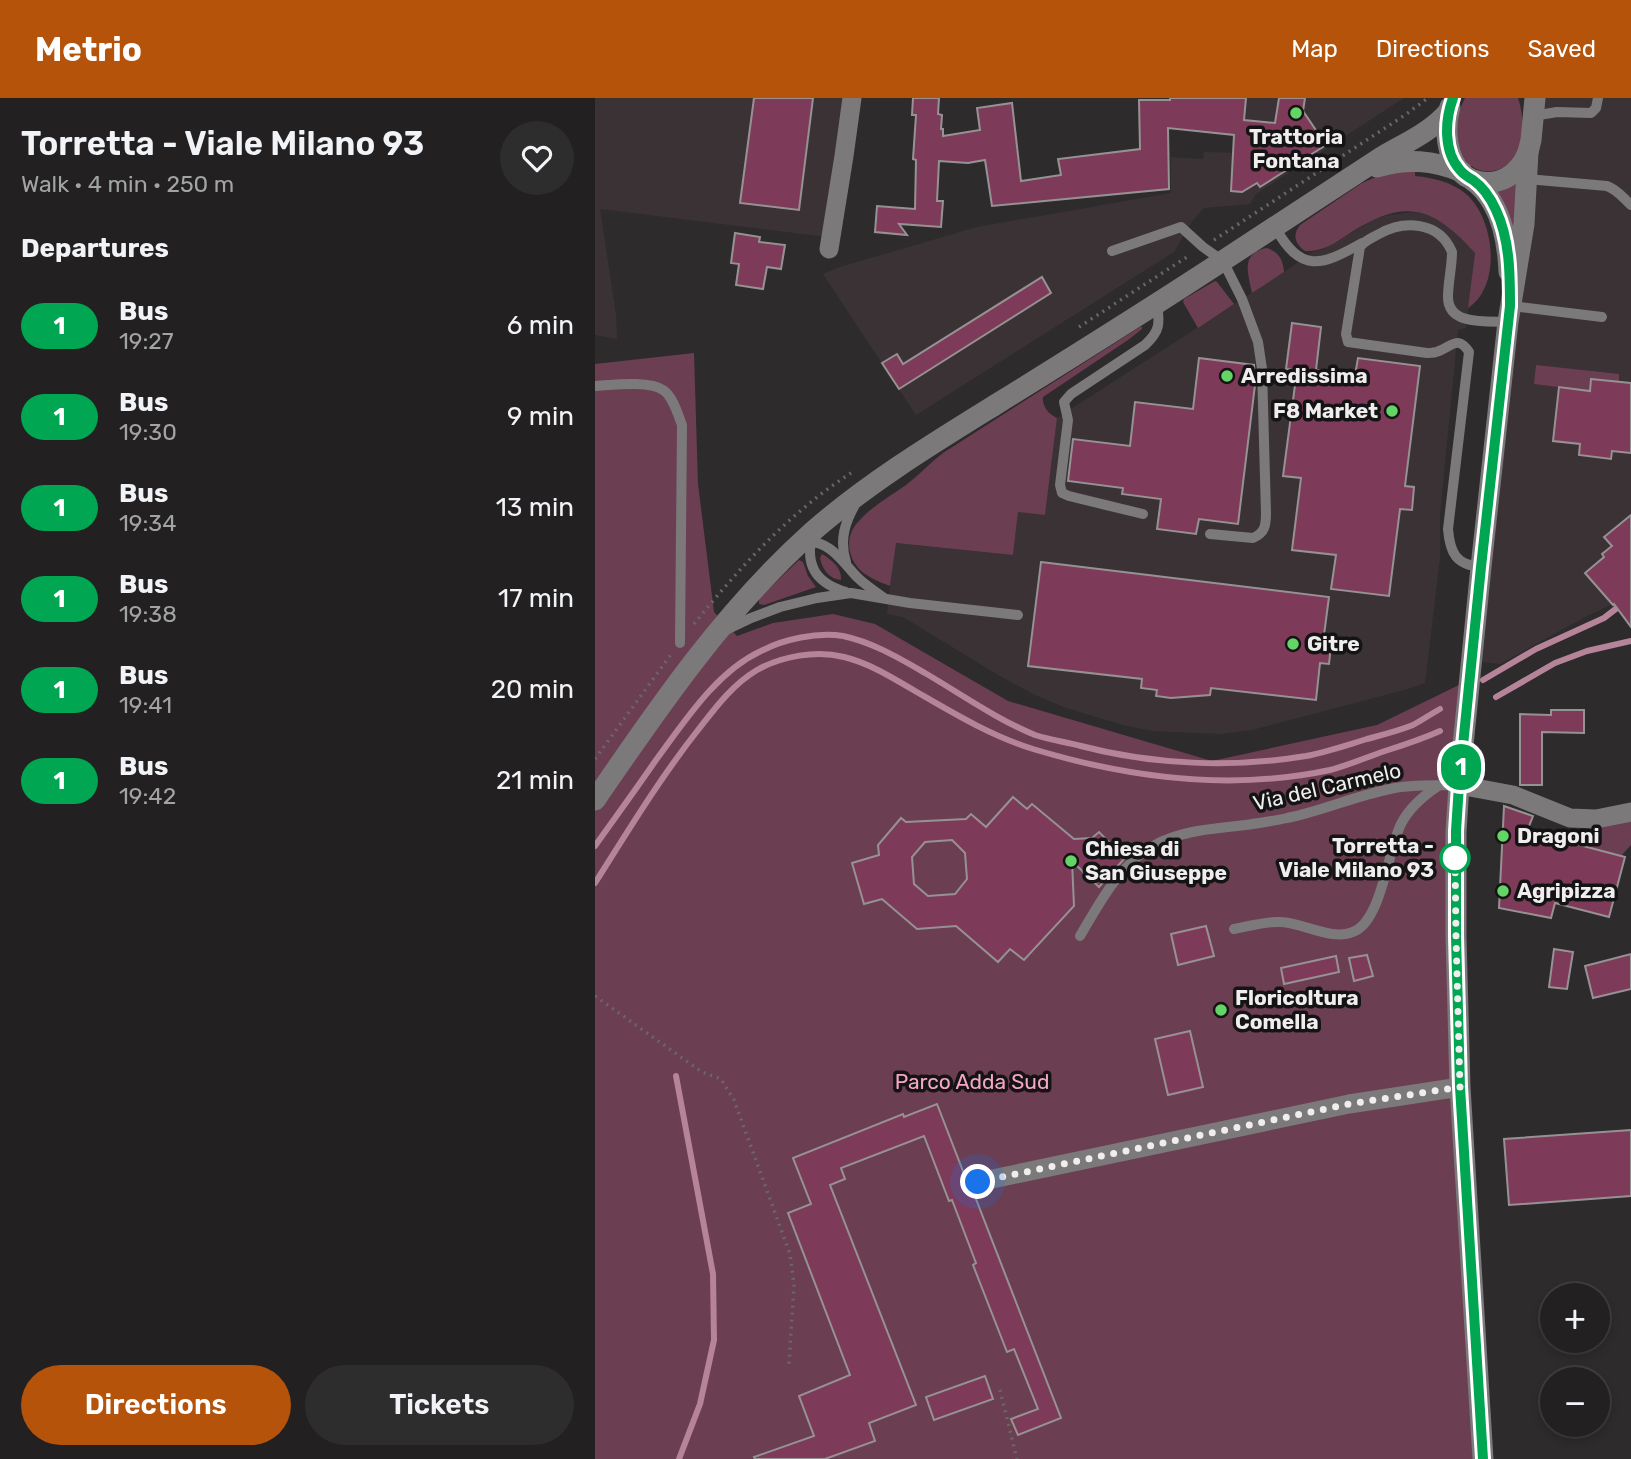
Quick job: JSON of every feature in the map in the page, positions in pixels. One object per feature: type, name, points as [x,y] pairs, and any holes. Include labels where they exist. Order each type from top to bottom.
[{"type":"street","points":[[829,249],[852,98]]},
{"type":"street","points":[[1355,174],[1388,163],[1411,160],[1433,162],[1485,183],[1503,180],[1517,170],[1528,152],[1532,104]]},
{"type":"street","points":[[595,800],[681,676],[755,589],[808,538],[865,491],[923,450],[1436,125],[1451,105]]},
{"type":"street","points":[[1451,105],[1447,132],[1455,165],[1492,202],[1502,225],[1509,256],[1509,314]]},
{"type":"street","points":[[1483,1459],[1460,1087],[1456,831],[1448,785],[1481,567],[1509,314],[1522,244],[1528,152]]},
{"type":"street","points":[[1448,785],[1513,795],[1570,818],[1595,819],[1631,812]]},
{"type":"street","points":[[978,1182],[1349,1104],[1460,1087]]},
{"type":"lane","points":[[1532,104],[1557,111],[1591,113],[1596,108],[1598,98]]},
{"type":"lane","points":[[1527,179],[1607,186],[1621,194],[1631,205]]},
{"type":"lane","points":[[1275,227],[1297,257],[1305,260],[1325,260],[1384,231],[1420,225],[1430,228],[1444,239],[1452,251],[1448,298],[1449,306],[1458,317],[1467,319],[1509,314],[1602,317]]},
{"type":"lane","points":[[1112,251],[1181,227],[1223,261],[1242,299],[1261,356],[1266,513],[1264,530],[1253,538],[1210,534]]},
{"type":"lane","points":[[1363,243],[1359,251],[1347,324],[1348,342],[1427,353],[1437,352],[1457,343],[1463,344],[1469,352],[1448,529],[1451,547],[1458,559],[1469,566],[1481,567]]},
{"type":"lane","points":[[1143,514],[1062,493],[1060,485],[1068,420],[1064,402],[1071,394],[1153,338],[1160,320],[1157,304]]},
{"type":"lane","points":[[595,386],[642,384],[664,390],[675,406],[682,425],[680,643]]},
{"type":"lane","points":[[846,562],[843,532],[865,491]]},
{"type":"lane","points":[[808,538],[827,547],[884,598]]},
{"type":"lane","points":[[808,538],[810,562],[817,575],[829,585],[851,593],[910,603],[1018,615]]},
{"type":"lane","points":[[713,638],[766,612],[817,598],[851,593]]},
{"type":"lane","name":"Via del Carmelo","points":[[1080,936],[1107,892],[1140,855],[1153,845],[1170,838],[1203,830],[1291,817],[1392,789],[1418,785],[1448,785]]},
{"type":"lane","points":[[1234,929],[1278,921],[1345,934],[1363,926],[1378,896],[1401,824],[1418,800],[1448,785]]},
{"type":"path","points":[[595,759],[680,643]]},
{"type":"path","points":[[595,996],[702,1072],[721,1079],[734,1100],[790,1254],[793,1285],[789,1364]]},
{"type":"path","points":[[1000,1390],[1017,1459]]},
{"type":"shaded area","points":[[595,98],[850,98],[828,237],[600,209],[616,315],[617,339],[595,335]]},
{"type":"shaded area","points":[[1246,98],[1404,98],[1256,194],[1250,204],[1204,208],[1193,220],[1174,252],[916,415],[823,274],[977,227],[1171,193],[1171,157],[1203,159],[1204,152],[1239,153]]},
{"type":"shaded area","points":[[1539,98],[1631,98],[1631,626],[1613,604],[1500,664],[1473,661]]},
{"type":"shaded area","points":[[1413,212],[1425,214],[1446,224],[1475,253],[1466,328],[1458,330],[1440,515],[1440,558],[1425,683],[1252,730],[1219,734],[1153,731],[1063,707],[1033,694],[903,617],[887,614],[895,543],[1013,555],[1018,512],[1045,515],[1057,418],[1313,252],[1384,216]]},
{"type":"green space","points":[[1465,98],[1518,98],[1523,123],[1519,148],[1510,162],[1500,169],[1482,171],[1464,159],[1457,130]]},
{"type":"green space","points":[[1415,169],[1415,176],[1442,181],[1461,190],[1476,205],[1483,219],[1491,252],[1490,269],[1479,298],[1468,308],[1475,253],[1460,237],[1431,217],[1417,212],[1387,215],[1318,250],[1305,251],[1297,242],[1295,236],[1300,225],[1362,183],[1376,177]]},
{"type":"green space","points":[[1517,181],[1514,228],[1494,190]]},
{"type":"green space","points":[[1267,248],[1280,257],[1284,272],[1252,293],[1249,259],[1253,254]]},
{"type":"green space","points":[[1215,281],[1234,304],[1198,328],[1183,302],[1184,299]]},
{"type":"green space","points":[[1140,327],[1142,329],[1128,340],[1043,397],[1047,410],[1057,418],[1045,515],[1018,512],[1013,555],[896,543],[890,586],[871,578],[859,569],[849,550],[850,535],[869,511],[906,485],[943,453]]},
{"type":"green space","name":"Parco Adda Sud","points":[[694,353],[698,484],[714,612],[737,636],[773,623],[833,614],[875,624],[1008,701],[1212,761],[1377,725],[1461,684],[1473,1459],[595,1459],[595,364]]},
{"type":"green space","points":[[1536,365],[1619,374],[1619,382],[1592,379],[1590,391],[1534,384]]},
{"type":"green space","points":[[822,554],[838,568],[841,580],[833,578],[824,570],[820,558]]},
{"type":"green space","points":[[799,560],[803,562],[816,587],[764,605],[759,604],[759,598]]},
{"type":"green space","points":[[1631,820],[1631,845],[1621,856],[1569,843],[1575,833],[1581,830]]},
{"type":"building","points":[[754,98],[813,98],[799,210],[740,203]]},
{"type":"building","points":[[913,98],[939,98],[938,114],[942,115],[943,136],[980,130],[977,108],[1012,103],[1021,181],[1061,175],[1058,159],[1140,149],[1139,100],[1246,98],[1244,120],[1275,123],[1279,98],[1305,98],[1303,111],[1326,145],[1260,187],[1257,183],[1242,192],[1231,191],[1234,135],[1168,128],[1169,189],[992,206],[985,160],[968,163],[939,161],[937,201],[943,201],[941,227],[899,224],[907,235],[875,232],[877,206],[915,209],[916,160],[913,159],[916,115],[912,115]]},
{"type":"building","points":[[735,233],[760,237],[759,242],[785,245],[781,269],[767,267],[763,289],[736,285],[739,264],[731,263]]},
{"type":"building","points":[[1042,277],[1051,293],[899,389],[882,363],[897,354],[903,364]]},
{"type":"building","points":[[1292,323],[1321,327],[1316,370],[1355,375],[1358,358],[1420,366],[1405,486],[1414,487],[1412,510],[1400,509],[1389,596],[1331,589],[1336,555],[1292,550],[1301,478],[1283,476],[1297,370],[1286,369]]},
{"type":"building","points":[[1199,358],[1254,365],[1255,385],[1238,524],[1199,519],[1196,534],[1157,529],[1161,499],[1122,494],[1123,488],[1068,481],[1073,439],[1130,446],[1135,402],[1193,409]]},
{"type":"building","points":[[1591,379],[1631,383],[1631,453],[1612,451],[1611,459],[1579,455],[1580,444],[1553,441],[1559,387],[1590,391]]},
{"type":"building","points":[[1631,515],[1631,627],[1585,573],[1604,557],[1602,554],[1612,546],[1604,537]]},
{"type":"building","points":[[1041,562],[1329,597],[1324,635],[1332,636],[1329,664],[1320,663],[1316,700],[1211,688],[1210,695],[1171,698],[1156,696],[1157,690],[1141,688],[1142,679],[1028,666]]},
{"type":"building","points":[[1551,710],[1584,710],[1584,733],[1542,732],[1542,785],[1520,785],[1520,714],[1551,715]]},
{"type":"building","points":[[1013,797],[1027,809],[1032,804],[1074,839],[1092,838],[1099,832],[1125,858],[1099,887],[1072,861],[1074,906],[1024,960],[1010,949],[998,962],[956,926],[917,929],[882,899],[864,904],[852,863],[879,855],[878,845],[901,818],[906,822],[966,819],[971,814],[986,827]],"holes":[[[952,840],[965,853],[967,879],[955,894],[928,896],[914,884],[912,857],[925,842]]]},
{"type":"building","points":[[1504,806],[1533,816],[1524,839],[1568,842],[1625,857],[1609,917],[1555,903],[1551,918],[1499,908]]},
{"type":"building","points":[[1206,926],[1214,956],[1178,965],[1171,934]]},
{"type":"building","points":[[1554,949],[1573,952],[1567,989],[1549,987]]},
{"type":"building","points":[[1631,954],[1631,989],[1593,998],[1585,966]]},
{"type":"building","points":[[1367,955],[1373,976],[1354,981],[1349,958]]},
{"type":"building","points":[[1336,956],[1339,972],[1284,984],[1281,968]]},
{"type":"building","points":[[1190,1031],[1203,1087],[1168,1095],[1155,1039]]},
{"type":"building","points":[[937,1104],[966,1185],[974,1194],[1061,1418],[1018,1435],[1011,1419],[1038,1409],[1014,1349],[1007,1352],[973,1265],[976,1263],[952,1200],[949,1201],[924,1136],[841,1168],[845,1179],[830,1185],[916,1405],[869,1423],[875,1441],[825,1459],[755,1459],[754,1457],[814,1436],[799,1396],[850,1375],[788,1213],[811,1204],[793,1158],[903,1114],[904,1117]]},
{"type":"building","points":[[1631,1130],[1631,1196],[1509,1205],[1504,1139]]},
{"type":"building","points":[[985,1376],[993,1399],[934,1420],[926,1397]]},
{"type":"waterway","points":[[1483,680],[1536,649],[1604,618],[1617,608]]},
{"type":"waterway","points":[[595,846],[678,729],[716,684],[730,671],[761,651],[801,638],[843,636],[875,646],[1035,735],[1108,752],[1165,761],[1222,763],[1306,756],[1413,725],[1440,709]]},
{"type":"waterway","points":[[1496,697],[1555,663],[1587,651],[1631,641]]},
{"type":"waterway","points":[[595,883],[671,767],[725,697],[757,670],[777,661],[799,656],[833,655],[863,663],[1017,744],[1069,759],[1143,774],[1218,780],[1293,776],[1337,768],[1440,731]]},
{"type":"waterway","points":[[676,1076],[713,1274],[714,1340],[700,1404],[679,1459]]},
{"type":"bus line","name":"1","points":[[1453,98],[1447,122],[1451,156],[1455,165],[1473,180],[1492,202],[1506,240],[1510,282],[1510,306],[1481,567],[1456,831],[1460,1087],[1483,1459]]},
{"type":"place","name":"Trattoria Fontana","points":[[1296,113]]},
{"type":"place","name":"Arredissima","points":[[1227,376]]},
{"type":"place","name":"F8 Market","points":[[1392,411]]},
{"type":"place","name":"Gitre","points":[[1293,644]]},
{"type":"place","name":"Dragoni","points":[[1503,836]]},
{"type":"place","name":"Torretta - Viale Milano 93","points":[[1455,858]]},
{"type":"place","name":"Chiesa di San Giuseppe","points":[[1071,861]]},
{"type":"place","name":"Agripizza","points":[[1503,891]]},
{"type":"place","name":"Floricoltura Comella","points":[[1221,1010]]},
{"type":"route","points":[[978,1182],[1349,1104],[1460,1087],[1455,855],[1455,858]]}]
